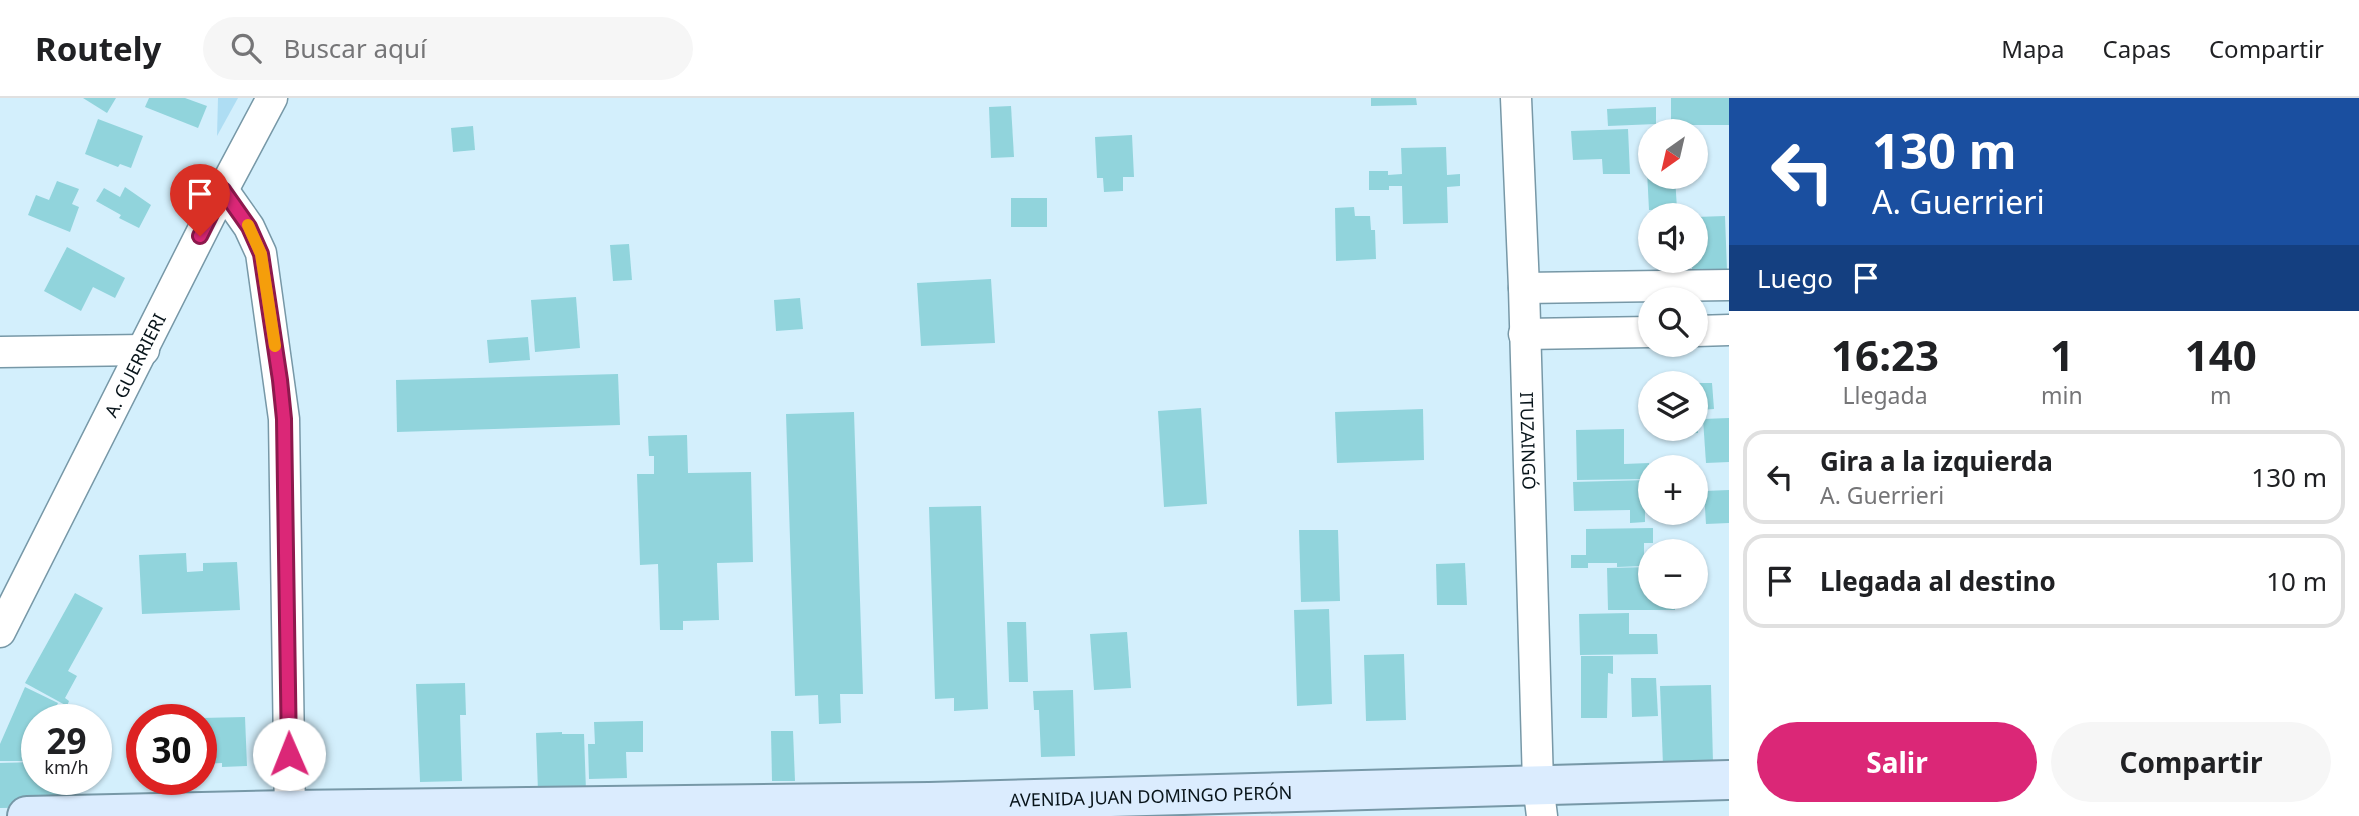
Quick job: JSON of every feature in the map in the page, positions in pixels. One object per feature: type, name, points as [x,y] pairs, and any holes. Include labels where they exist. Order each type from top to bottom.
[{"type":"main road","name":"AVENIDA JUAN DOMINGO PERÓN","points":[[27,816],[930,809],[1540,800],[1729,780]]},
{"type":"street","name":"A. GUERRIERI","points":[[0,632],[272,98]]},
{"type":"street","name":"ITUZAINGÓ","points":[[1517,98],[1540,800]]},
{"type":"street","points":[[223,190],[249,227],[261,254],[283,407],[290,813]]},
{"type":"street","points":[[1524,288],[1729,285]]},
{"type":"street","points":[[1708,331],[1729,330]]},
{"type":"street","points":[[1524,334],[1638,332]]},
{"type":"street","points":[[0,352],[144,350]]},
{"type":"shaded area","points":[[218,98],[238,98],[217,136]]},
{"type":"building","points":[[83,98],[116,98],[107,113]]},
{"type":"building","points":[[149,98],[185,98],[207,106],[198,128],[145,107]]},
{"type":"building","points":[[1371,98],[1416,98],[1417,105],[1371,106]]},
{"type":"building","points":[[1671,98],[1729,98],[1729,125],[1708,125],[1708,119],[1671,119]]},
{"type":"building","points":[[1011,106],[1014,157],[991,158],[989,107]]},
{"type":"building","points":[[1656,107],[1656,119],[1638,119],[1638,125],[1608,126],[1607,109]]},
{"type":"building","points":[[98,119],[143,136],[131,168],[120,164],[118,167],[85,154]]},
{"type":"building","points":[[473,126],[475,150],[453,152],[451,128]]},
{"type":"building","points":[[1628,129],[1630,174],[1603,174],[1602,159],[1573,160],[1571,131]]},
{"type":"building","points":[[1132,135],[1134,177],[1123,177],[1123,191],[1104,192],[1103,178],[1097,178],[1095,137]]},
{"type":"building","points":[[1446,147],[1447,175],[1460,174],[1460,186],[1447,187],[1448,223],[1403,224],[1402,186],[1389,186],[1389,190],[1369,190],[1369,171],[1388,171],[1388,175],[1402,174],[1401,148]]},
{"type":"building","points":[[57,181],[79,189],[72,204],[79,207],[70,232],[28,215],[36,195],[49,200]]},
{"type":"building","points":[[125,187],[151,205],[139,228],[119,218],[121,215],[96,201],[104,188],[120,197]]},
{"type":"building","points":[[1648,189],[1676,189],[1677,203],[1649,203]]},
{"type":"building","points":[[1011,198],[1047,198],[1047,227],[1011,227]]},
{"type":"building","points":[[1354,207],[1355,216],[1370,216],[1371,230],[1375,230],[1376,259],[1336,261],[1335,208]]},
{"type":"building","points":[[1725,216],[1727,271],[1708,272],[1708,217]]},
{"type":"building","points":[[629,244],[632,280],[613,281],[610,245]]},
{"type":"building","points":[[67,247],[125,278],[115,298],[93,287],[81,311],[44,291]]},
{"type":"building","points":[[991,279],[995,343],[921,346],[917,283]]},
{"type":"building","points":[[576,297],[580,348],[535,352],[531,300]]},
{"type":"building","points":[[800,298],[803,329],[776,331],[774,300]]},
{"type":"building","points":[[528,337],[530,360],[489,363],[487,340]]},
{"type":"building","points":[[618,374],[620,425],[397,432],[396,380]]},
{"type":"building","points":[[1708,383],[1712,383],[1714,409],[1708,409]]},
{"type":"building","points":[[1201,408],[1207,504],[1164,507],[1158,411]]},
{"type":"building","points":[[1423,409],[1424,460],[1337,463],[1335,412]]},
{"type":"building","points":[[854,412],[863,694],[840,694],[841,723],[819,724],[818,695],[795,696],[786,414]]},
{"type":"building","points":[[1729,418],[1729,462],[1708,463],[1704,441],[1708,441],[1708,419]]},
{"type":"building","points":[[1624,429],[1624,464],[1638,463],[1638,479],[1577,480],[1576,430]]},
{"type":"building","points":[[687,435],[688,473],[751,472],[753,562],[717,563],[719,620],[683,621],[683,630],[660,630],[658,564],[640,565],[637,474],[654,474],[654,456],[649,456],[648,436]]},
{"type":"building","points":[[1638,480],[1638,522],[1630,523],[1630,510],[1574,511],[1573,482]]},
{"type":"building","points":[[1729,490],[1729,523],[1708,524],[1708,491]]},
{"type":"building","points":[[981,506],[988,709],[954,711],[954,698],[935,699],[929,507]]},
{"type":"building","points":[[1653,528],[1653,539],[1638,539],[1638,566],[1617,567],[1617,563],[1588,563],[1588,568],[1571,568],[1571,555],[1586,555],[1586,529]]},
{"type":"building","points":[[1299,530],[1338,530],[1340,601],[1301,602]]},
{"type":"building","points":[[186,553],[187,572],[203,571],[203,563],[237,562],[240,610],[142,614],[139,555]]},
{"type":"building","points":[[1465,563],[1467,605],[1437,605],[1436,564]]},
{"type":"building","points":[[1638,567],[1638,609],[1675,610],[1608,610],[1607,568]]},
{"type":"building","points":[[75,593],[103,608],[68,671],[77,676],[65,698],[69,701],[68,704],[25,683]]},
{"type":"building","points":[[1329,609],[1332,704],[1297,706],[1294,610]]},
{"type":"building","points":[[1629,613],[1629,634],[1657,634],[1658,654],[1580,655],[1579,614]]},
{"type":"building","points":[[1007,622],[1026,622],[1028,682],[1009,682]]},
{"type":"building","points":[[1127,632],[1131,688],[1094,690],[1090,634]]},
{"type":"building","points":[[1404,654],[1406,720],[1366,721],[1364,655]]},
{"type":"building","points":[[1581,656],[1613,656],[1613,674],[1608,673],[1607,718],[1581,718]]},
{"type":"building","points":[[1631,678],[1656,678],[1658,716],[1632,717]]},
{"type":"building","points":[[465,683],[466,715],[460,715],[462,781],[420,782],[416,684]]},
{"type":"building","points":[[1711,685],[1713,763],[1663,765],[1660,686]]},
{"type":"building","points":[[25,687],[58,703],[21,704],[21,761],[0,761],[0,744]]},
{"type":"building","points":[[1073,690],[1075,756],[1041,757],[1039,710],[1034,710],[1033,691]]},
{"type":"building","points":[[245,717],[247,766],[222,767],[222,763],[217,763],[217,718]]},
{"type":"building","points":[[643,721],[643,752],[626,752],[627,778],[589,779],[588,744],[595,744],[594,722]]},
{"type":"building","points":[[771,731],[793,731],[795,781],[772,781]]},
{"type":"building","points":[[536,733],[584,734],[586,791],[538,792]]},
{"type":"building","points":[[21,762],[21,795],[72,795],[72,807],[0,808],[0,763]]},
{"type":"slow traffic","points":[[248,225],[261,254],[275,346]]},
{"type":"route","points":[[200,236],[223,190],[249,227],[261,254],[284,419],[289,754]]}]
